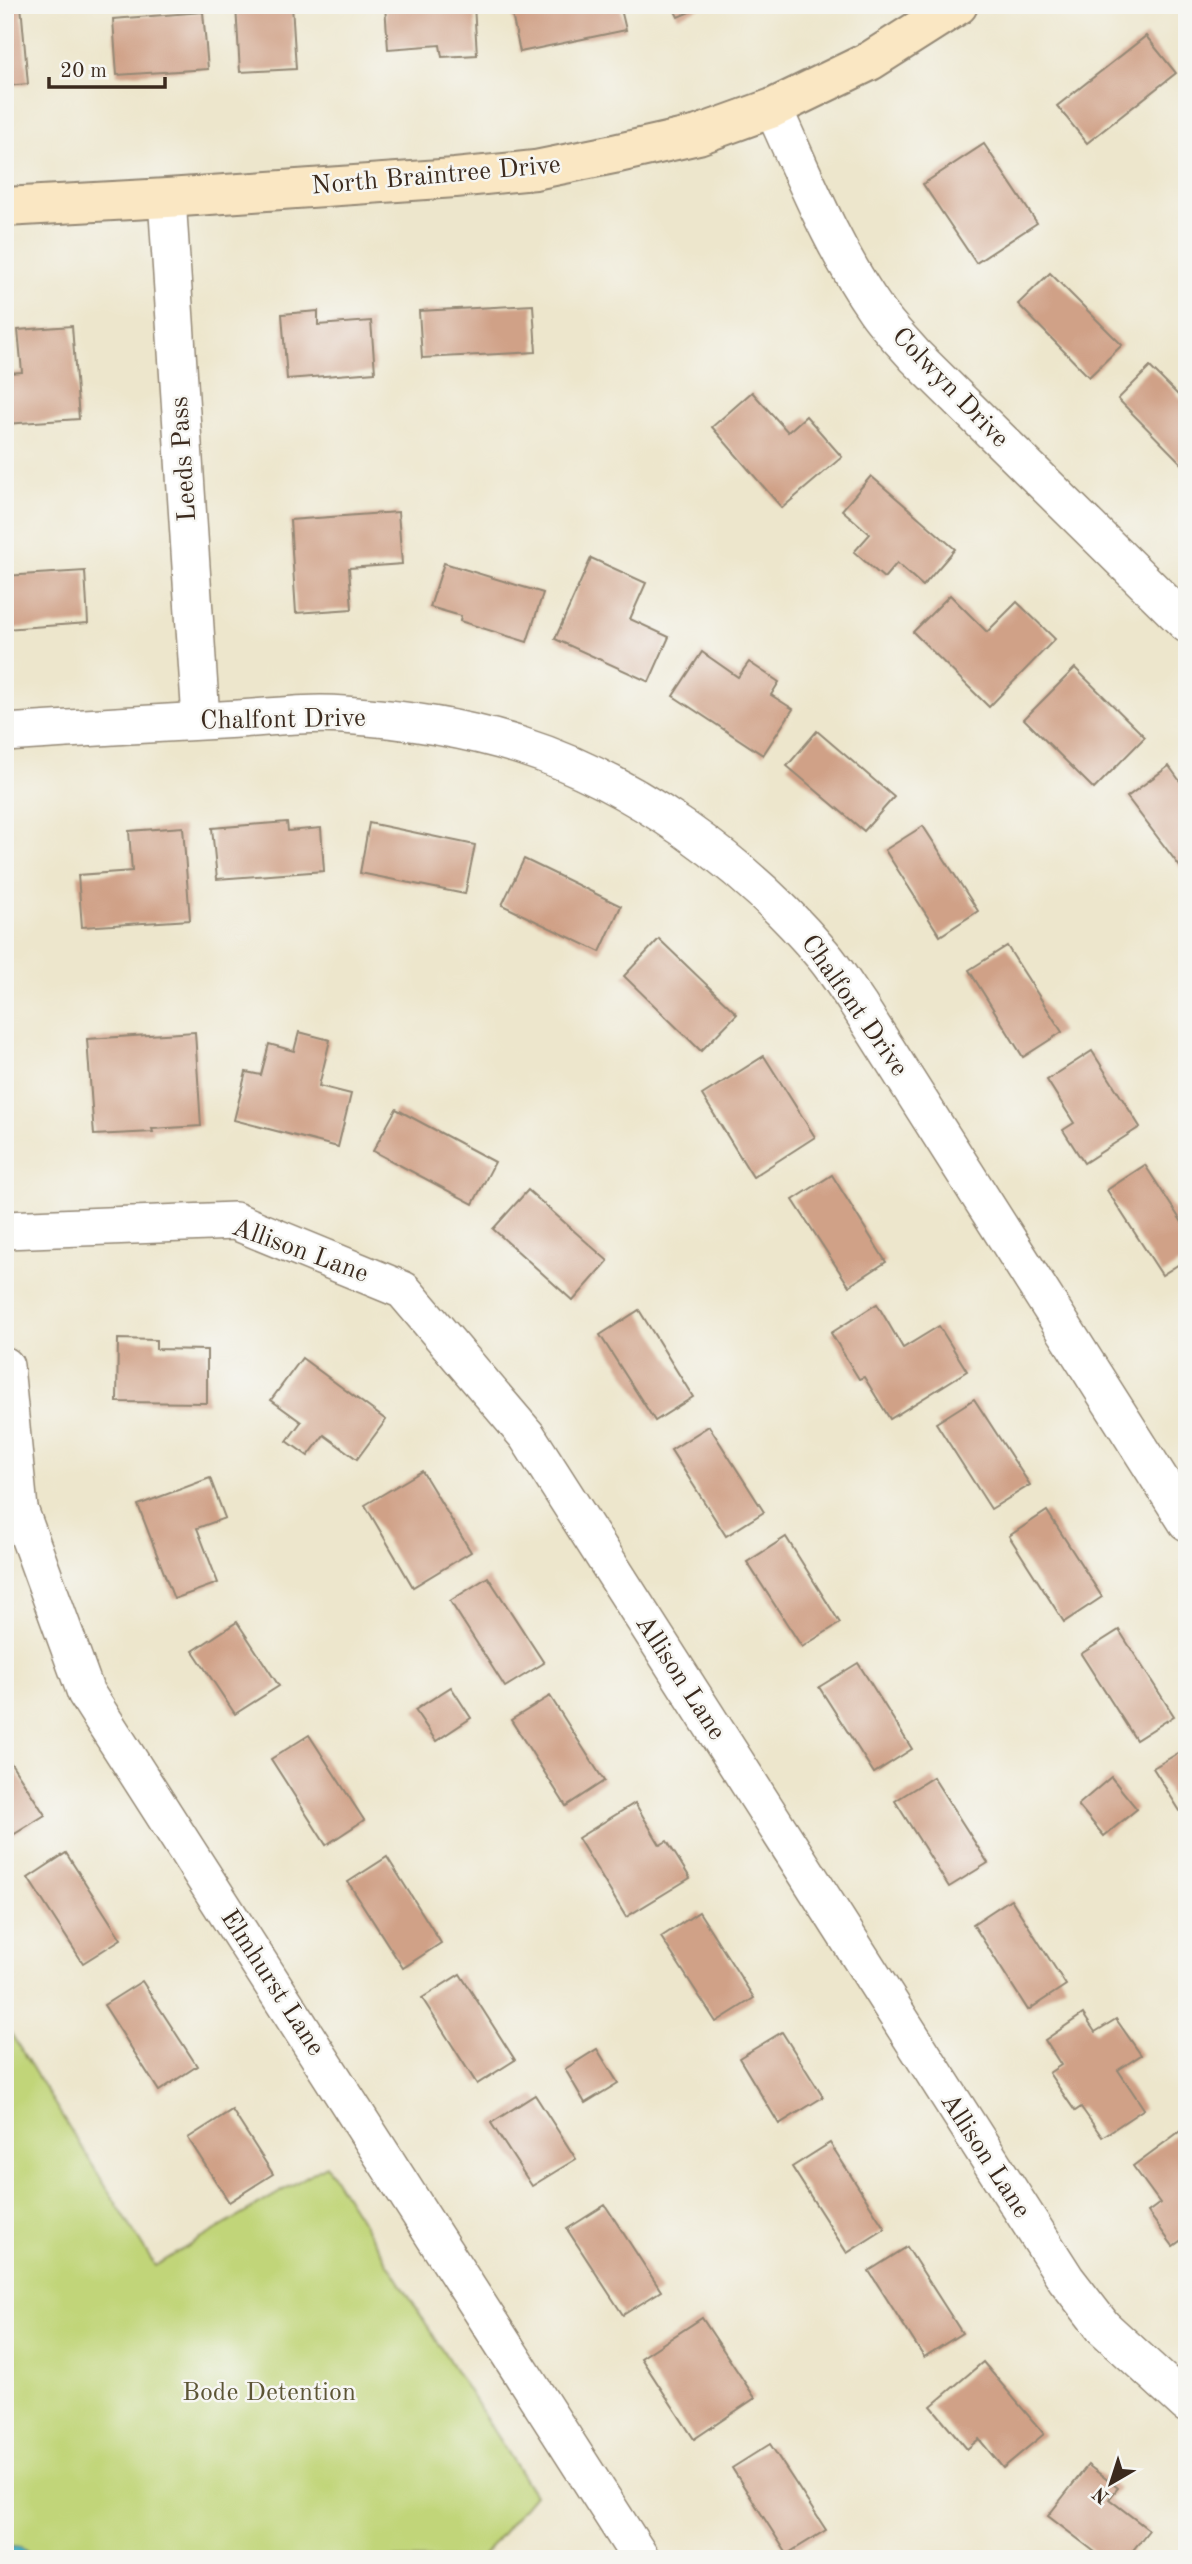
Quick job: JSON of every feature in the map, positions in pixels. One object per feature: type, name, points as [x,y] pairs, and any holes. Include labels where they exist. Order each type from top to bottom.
[{"type":"street","name":"North Braintree Drive","points":[[5,207],[167,198],[535,170],[698,135],[773,108],[870,61],[958,5]]},
{"type":"street","name":"Colwyn Drive","points":[[773,108],[848,265],[877,311],[915,356],[1187,624]]},
{"type":"street","name":"Leeds Pass","points":[[167,198],[201,720]]},
{"type":"street","name":"Chalfont Drive","points":[[5,733],[341,714],[425,723],[520,746],[574,767],[665,817],[728,861],[779,906],[824,955],[1187,1522]]},
{"type":"street","name":"Allison Lane","points":[[5,1230],[235,1221],[403,1290],[527,1436],[1066,2280],[1103,2327],[1187,2404]]},
{"type":"street","name":"Elmhurst Lane","points":[[5,1366],[19,1509],[86,1693],[641,2559]]},
{"type":"green space","name":"Bode Detention","points":[[5,2024],[155,2266],[326,2165],[534,2495],[480,2559],[5,2559]]},
{"type":"water","points":[[5,2545],[20,2547],[36,2559],[5,2559]]},
{"type":"building","points":[[5,5],[21,5],[28,84],[5,86]]},
{"type":"building","points":[[292,5],[296,69],[240,72],[236,6]]},
{"type":"building","points":[[385,5],[474,5],[477,55],[442,57],[440,45],[388,49]]},
{"type":"building","points":[[510,5],[620,5],[626,30],[520,52]]},
{"type":"building","points":[[672,5],[706,5],[678,17]]},
{"type":"building","points":[[203,12],[208,69],[117,75],[113,19]]},
{"type":"building","points":[[1146,36],[1176,73],[1087,143],[1057,106]]},
{"type":"building","points":[[984,144],[1037,223],[976,263],[923,184]]},
{"type":"building","points":[[1050,273],[1122,345],[1089,377],[1018,304]]},
{"type":"building","points":[[533,305],[536,352],[422,358],[419,311]]},
{"type":"building","points":[[318,311],[318,325],[371,321],[375,372],[287,379],[282,314]]},
{"type":"building","points":[[72,326],[79,419],[5,424],[5,358],[8,373],[22,372],[18,330]]},
{"type":"building","points":[[1150,367],[1187,404],[1187,469],[1118,399]]},
{"type":"building","points":[[752,392],[788,432],[806,416],[842,457],[782,508],[712,427]]},
{"type":"building","points":[[871,476],[955,549],[923,586],[897,563],[884,578],[854,552],[870,534],[842,510]]},
{"type":"building","points":[[398,512],[402,564],[349,568],[352,609],[296,613],[290,520]]},
{"type":"building","points":[[591,558],[646,583],[630,619],[669,637],[649,682],[555,639]]},
{"type":"building","points":[[444,563],[543,593],[527,642],[460,621],[461,616],[430,607]]},
{"type":"building","points":[[85,571],[88,623],[5,629],[5,576]]},
{"type":"building","points":[[950,595],[987,632],[1017,602],[1055,639],[989,707],[913,632]]},
{"type":"building","points":[[702,652],[738,677],[749,662],[779,682],[771,695],[793,709],[763,755],[673,696]]},
{"type":"building","points":[[1075,668],[1145,737],[1094,789],[1024,719]]},
{"type":"building","points":[[817,731],[894,797],[864,831],[787,766]]},
{"type":"building","points":[[1169,766],[1187,791],[1187,876],[1127,797]]},
{"type":"building","points":[[287,822],[288,831],[321,828],[324,871],[217,879],[212,828]]},
{"type":"building","points":[[369,823],[475,845],[465,894],[360,873]]},
{"type":"building","points":[[923,826],[978,911],[940,936],[885,850]]},
{"type":"building","points":[[183,827],[190,920],[82,927],[78,875],[132,871],[129,831]]},
{"type":"building","points":[[524,859],[621,906],[600,952],[502,905]]},
{"type":"building","points":[[659,939],[737,1014],[701,1051],[624,976]]},
{"type":"building","points":[[1007,946],[1062,1032],[1023,1057],[969,970]]},
{"type":"building","points":[[195,1032],[201,1126],[94,1135],[87,1039]]},
{"type":"building","points":[[299,1032],[330,1040],[319,1086],[351,1094],[338,1147],[234,1120],[246,1072],[261,1075],[269,1044],[294,1051]]},
{"type":"building","points":[[1092,1051],[1140,1127],[1084,1163],[1063,1130],[1074,1123],[1047,1080]]},
{"type":"building","points":[[764,1056],[815,1137],[753,1177],[702,1095]]},
{"type":"building","points":[[396,1109],[495,1162],[473,1204],[373,1151]]},
{"type":"building","points":[[1145,1165],[1187,1230],[1187,1259],[1162,1275],[1107,1190]]},
{"type":"building","points":[[832,1175],[886,1262],[849,1286],[793,1200]]},
{"type":"building","points":[[528,1190],[608,1261],[573,1301],[493,1229]]},
{"type":"building","points":[[877,1304],[903,1348],[939,1326],[967,1371],[890,1419],[864,1377],[859,1379],[831,1333]]},
{"type":"building","points":[[639,1310],[693,1397],[655,1421],[600,1335]]},
{"type":"building","points":[[118,1339],[156,1340],[156,1349],[207,1350],[207,1403],[117,1402]]},
{"type":"building","points":[[302,1358],[386,1420],[357,1459],[324,1435],[308,1456],[287,1441],[301,1422],[271,1400]]},
{"type":"building","points":[[974,1399],[1030,1485],[991,1509],[936,1423]]},
{"type":"building","points":[[709,1426],[764,1512],[726,1536],[671,1450]]},
{"type":"building","points":[[422,1471],[471,1552],[413,1587],[365,1505]]},
{"type":"building","points":[[210,1478],[225,1518],[197,1528],[218,1583],[174,1599],[138,1505]]},
{"type":"building","points":[[1047,1511],[1102,1597],[1064,1622],[1009,1536]]},
{"type":"building","points":[[786,1537],[840,1623],[802,1647],[747,1562]]},
{"type":"building","points":[[488,1577],[544,1663],[505,1687],[450,1601]]},
{"type":"building","points":[[237,1622],[279,1686],[235,1714],[193,1651]]},
{"type":"building","points":[[1119,1630],[1174,1716],[1136,1740],[1081,1654]]},
{"type":"building","points":[[858,1663],[912,1749],[874,1773],[819,1687]]},
{"type":"building","points":[[451,1687],[471,1718],[436,1741],[415,1710]]},
{"type":"building","points":[[550,1696],[604,1781],[566,1806],[511,1720]]},
{"type":"building","points":[[309,1735],[364,1820],[326,1845],[271,1759]]},
{"type":"building","points":[[1187,1748],[1187,1822],[1153,1768]]},
{"type":"building","points":[[5,1754],[45,1815],[5,1840]]},
{"type":"building","points":[[933,1777],[988,1863],[949,1887],[895,1801]]},
{"type":"building","points":[[1111,1777],[1137,1809],[1104,1836],[1078,1805]]},
{"type":"building","points":[[635,1803],[660,1845],[667,1841],[690,1878],[626,1917],[578,1838]]},
{"type":"building","points":[[66,1853],[121,1939],[83,1963],[28,1878]]},
{"type":"building","points":[[387,1857],[441,1943],[403,1968],[348,1882]]},
{"type":"building","points":[[1011,1899],[1066,1985],[1028,2010],[973,1924]]},
{"type":"building","points":[[699,1912],[754,1998],[716,2022],[661,1937]]},
{"type":"building","points":[[460,1974],[515,2060],[477,2084],[422,1998]]},
{"type":"building","points":[[142,1981],[197,2066],[159,2091],[104,2005]]},
{"type":"building","points":[[1083,2014],[1095,2032],[1116,2019],[1141,2055],[1118,2070],[1144,2109],[1102,2137],[1081,2107],[1075,2111],[1049,2073],[1061,2065],[1045,2040]]},
{"type":"building","points":[[782,2032],[823,2097],[779,2124],[739,2058]]},
{"type":"building","points":[[597,2049],[618,2083],[585,2103],[565,2069]]},
{"type":"building","points":[[535,2095],[576,2159],[532,2186],[491,2123]]},
{"type":"building","points":[[232,2110],[273,2174],[229,2202],[188,2138]]},
{"type":"building","points":[[1187,2126],[1187,2236],[1173,2246],[1148,2212],[1160,2203],[1133,2166]]},
{"type":"building","points":[[830,2143],[885,2229],[847,2253],[792,2167]]},
{"type":"building","points":[[605,2205],[661,2291],[623,2315],[567,2229]]},
{"type":"building","points":[[907,2247],[962,2333],[924,2357],[869,2271]]},
{"type":"building","points":[[702,2318],[755,2398],[694,2439],[641,2358]]},
{"type":"building","points":[[983,2362],[1044,2434],[1003,2468],[979,2439],[967,2449],[931,2406]]},
{"type":"building","points":[[770,2444],[826,2530],[787,2554],[732,2468]]},
{"type":"building","points":[[1088,2465],[1118,2488],[1109,2499],[1149,2530],[1126,2559],[1104,2559],[1048,2516]]}]
